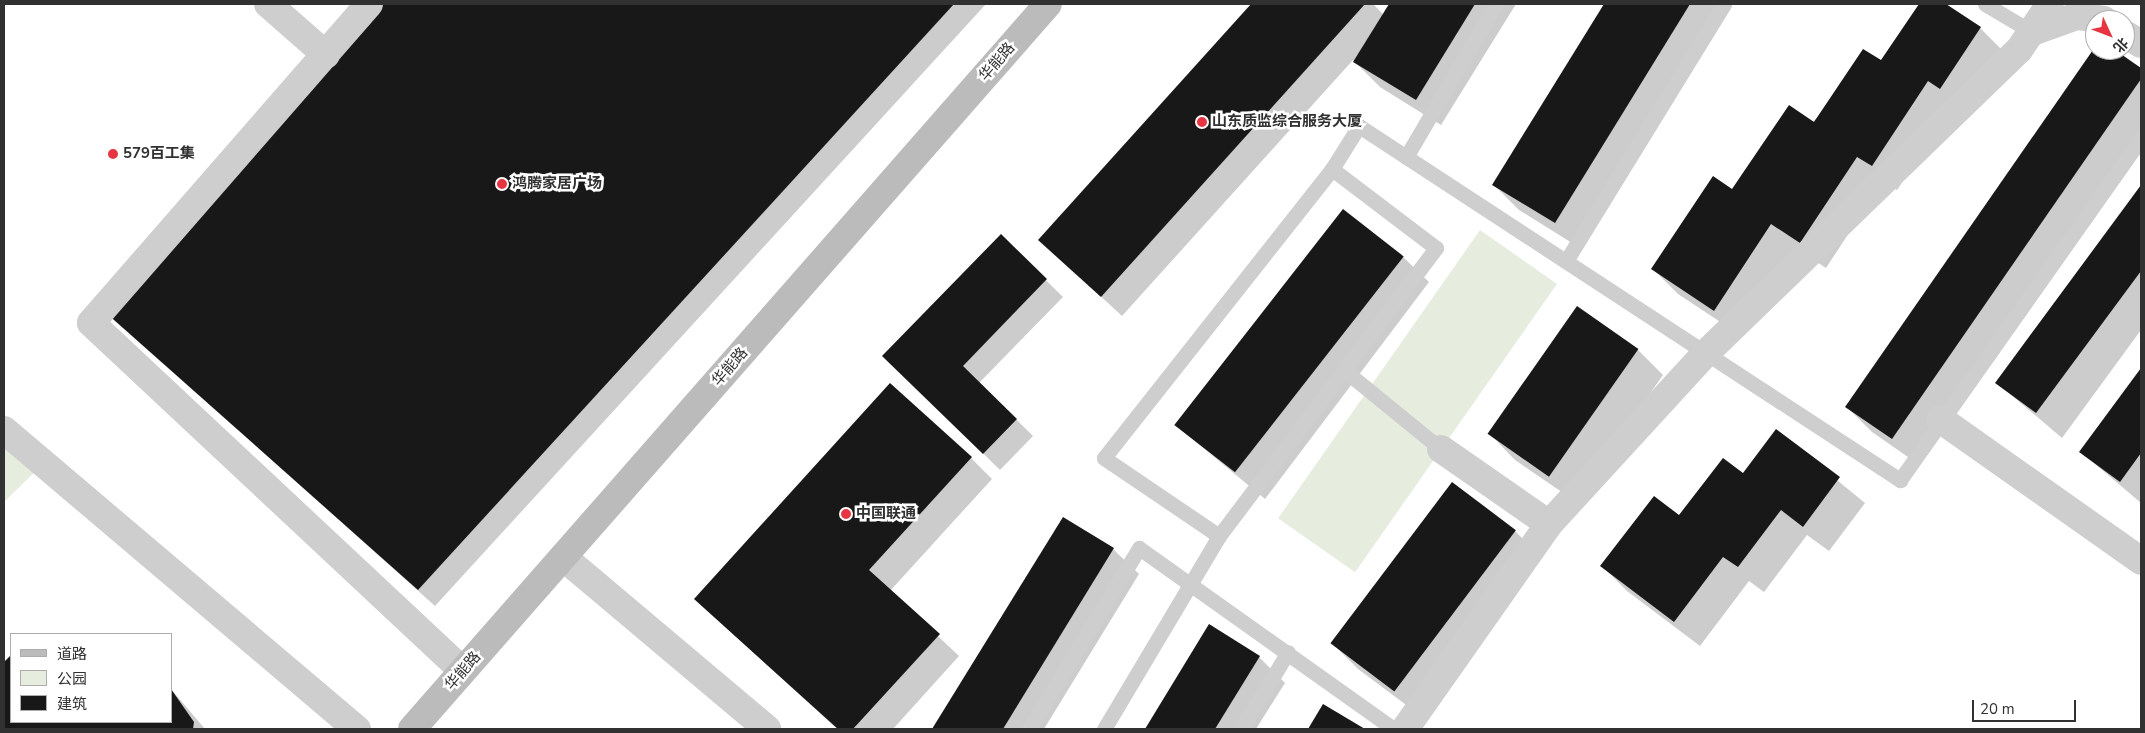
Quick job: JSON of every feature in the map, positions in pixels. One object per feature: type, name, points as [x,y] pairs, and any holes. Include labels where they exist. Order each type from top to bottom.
[{"type":"street","points":[[268,4],[326,55]]},
{"type":"street","points":[[369,4],[91,323],[464,671]]},
{"type":"street","name":"华能路","points":[[412,729],[1048,4]]},
{"type":"street","points":[[1405,729],[1549,524],[1705,354],[2020,50],[2050,4]]},
{"type":"street","points":[[2032,32],[2077,16],[2085,17]]},
{"type":"street","points":[[1940,419],[2141,561]]},
{"type":"street","points":[[4,430],[357,729]]},
{"type":"street","points":[[1441,449],[1549,524]]},
{"type":"street","points":[[563,557],[767,729]]},
{"type":"lane","points":[[1406,157],[1496,4]]},
{"type":"lane","points":[[1566,261],[1724,4]]},
{"type":"lane","points":[[1984,4],[2032,32]]},
{"type":"lane","points":[[1219,536],[1104,458],[1332,169],[1359,126],[1900,480],[1940,419],[2141,138]]},
{"type":"lane","points":[[1104,729],[1219,536],[1436,248],[1332,169]]},
{"type":"lane","points":[[1344,370],[1441,449]]},
{"type":"lane","points":[[1029,729],[1139,548],[1394,729]]},
{"type":"lane","points":[[1241,729],[1288,652]]},
{"type":"green space","points":[[1480,230],[1557,284],[1355,572],[1278,518]]},
{"type":"green space","points":[[4,426],[44,463],[4,502]]},
{"type":"building","name":"鸿腾家居广场","points":[[370,4],[954,4],[418,590],[105,312]]},
{"type":"building","name":"山东质监综合服务大厦","points":[[1251,4],[1365,4],[1101,297],[1038,240]]},
{"type":"building","points":[[1389,4],[1475,4],[1416,100],[1353,62]]},
{"type":"building","points":[[1604,4],[1690,4],[1555,223],[1492,185]]},
{"type":"building","points":[[1919,4],[1946,4],[1981,27],[1940,89],[1928,81],[1872,166],[1857,157],[1800,243],[1771,224],[1714,311],[1651,269],[1713,176],[1732,189],[1789,105],[1814,122],[1863,49],[1881,60]]},
{"type":"building","points":[[2086,60],[2129,60],[2141,68],[2141,79],[1892,439],[1845,407]]},
{"type":"building","points":[[2141,185],[2141,271],[2036,413],[1995,383]]},
{"type":"building","points":[[1343,209],[1404,256],[1235,472],[1174,425]]},
{"type":"building","points":[[1001,234],[1047,279],[963,366],[1017,419],[983,454],[882,356]]},
{"type":"building","points":[[1577,306],[1638,349],[1549,477],[1488,434]]},
{"type":"building","points":[[2141,368],[2141,453],[2120,482],[2079,452]]},
{"type":"building","name":"中国联通","points":[[890,383],[972,457],[869,570],[940,634],[853,729],[838,729],[694,599]]},
{"type":"building","points":[[1776,429],[1840,477],[1803,527],[1781,510],[1738,567],[1723,557],[1674,622],[1600,566],[1654,496],[1679,515],[1723,458],[1743,473]]},
{"type":"building","points":[[1452,482],[1516,530],[1394,691],[1330,643]]},
{"type":"building","points":[[1063,517],[1114,548],[1003,729],[932,729]]},
{"type":"building","points":[[1209,624],[1260,656],[1215,729],[1145,729]]},
{"type":"building","points":[[10,656],[10,723],[172,723],[172,690],[194,722],[193,729],[4,729],[4,662]]},
{"type":"building","points":[[1323,704],[1365,729],[1308,729]]},
{"type":"place","name":"山东质监综合服务大厦","points":[[1202,122]]},
{"type":"place","name":"579百工集","points":[[113,154]]},
{"type":"place","name":"鸿腾家居广场","points":[[502,184]]},
{"type":"place","name":"中国联通","points":[[846,514]]}]
